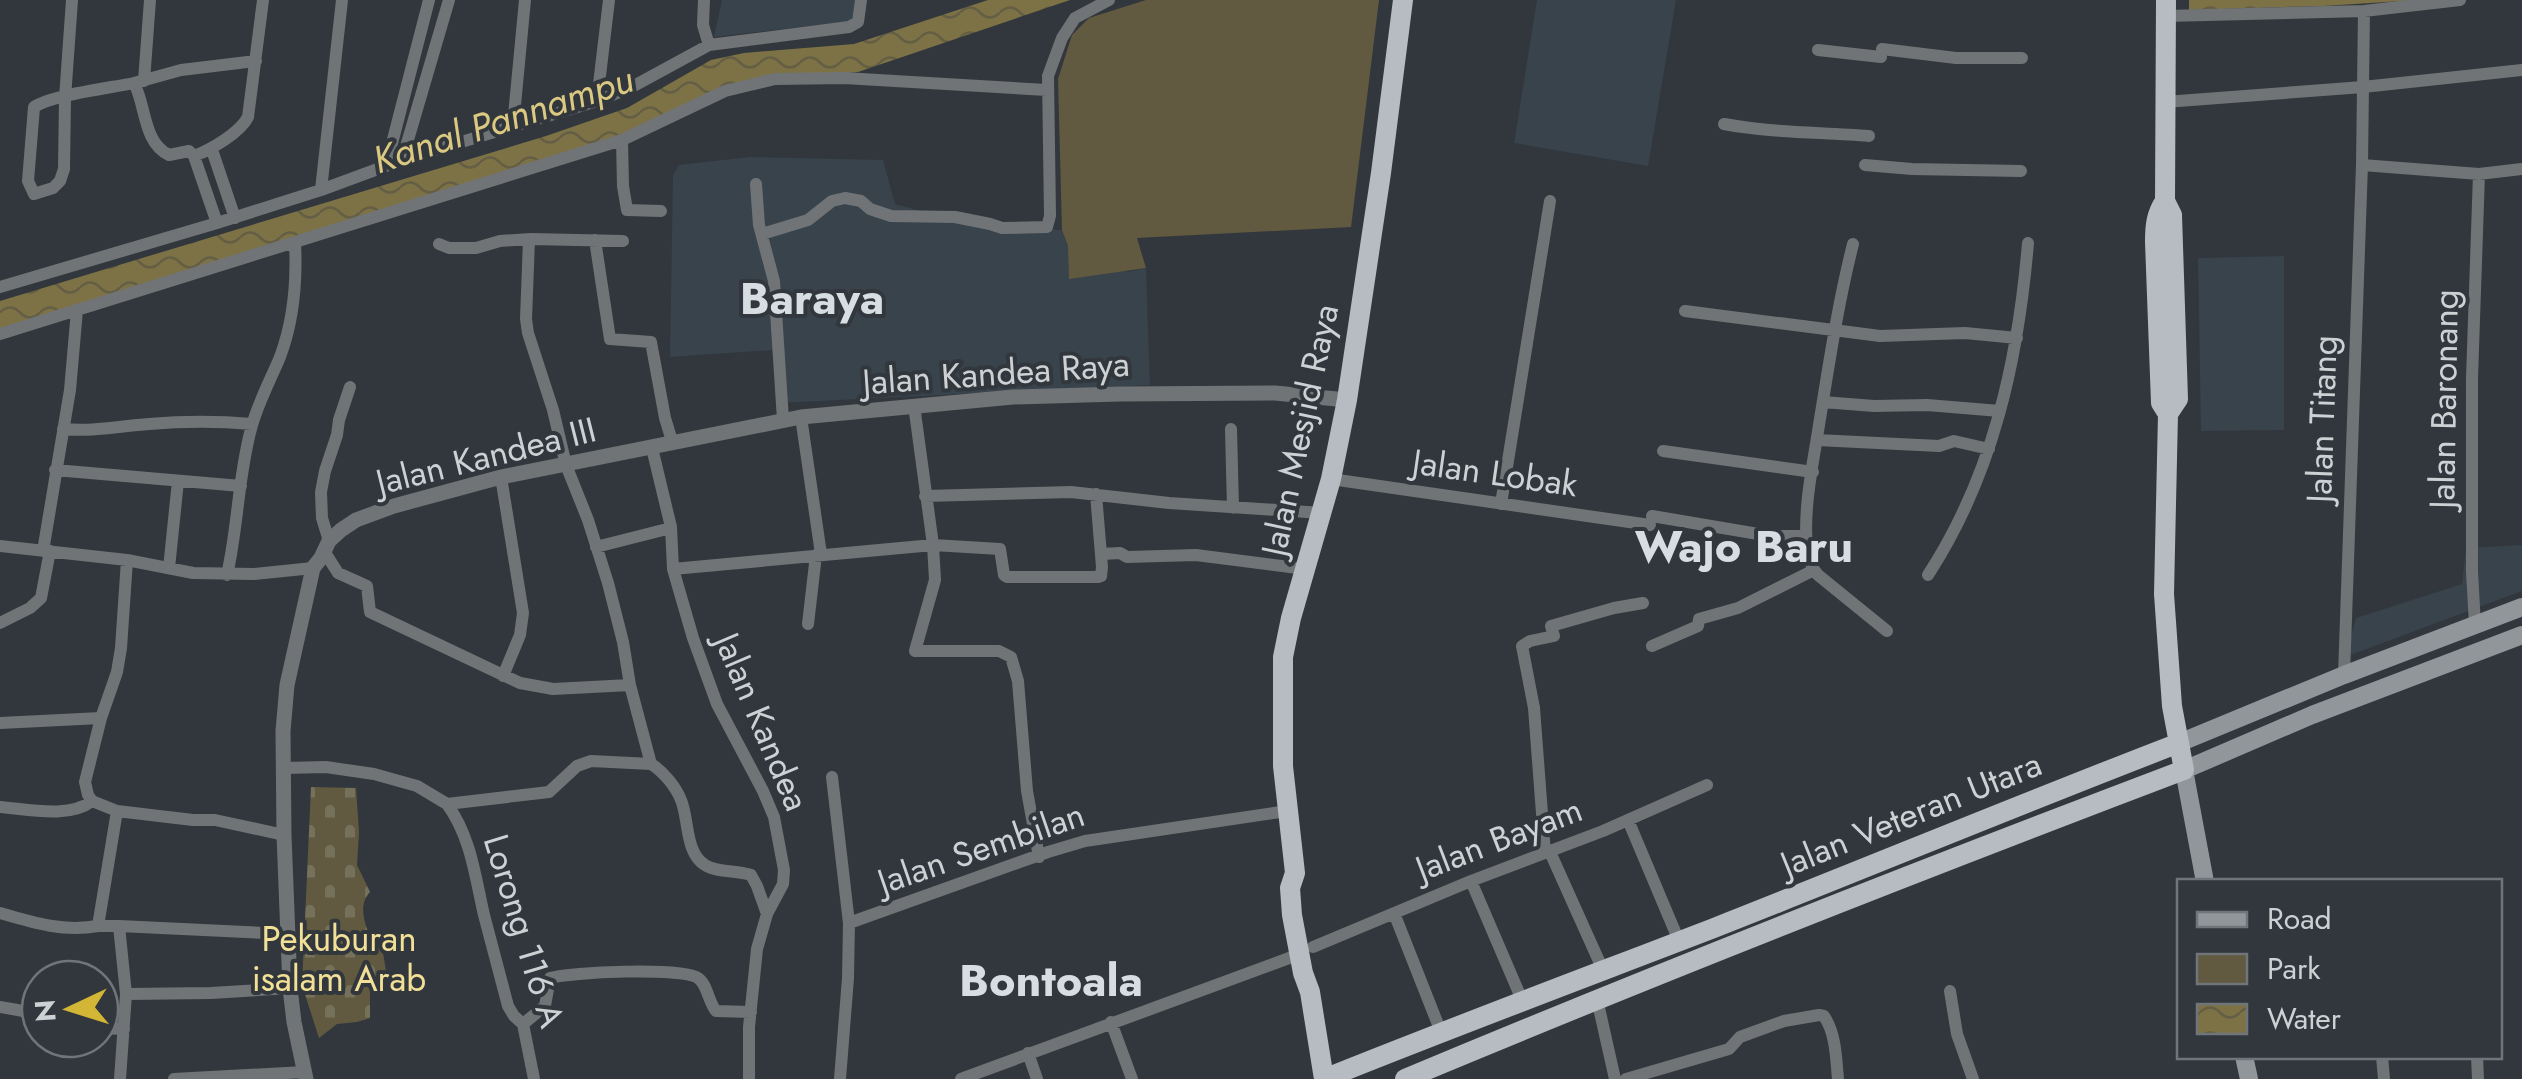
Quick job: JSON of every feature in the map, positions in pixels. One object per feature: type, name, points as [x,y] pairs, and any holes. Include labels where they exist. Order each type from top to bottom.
[{"type":"highway","name":"Jalan Mesjid Raya","points":[[1324,1079],[1310,992],[1303,973],[1306,950],[1290,888],[1294,872],[1282,724],[1283,657],[1331,479],[1347,400],[1403,0]]},
{"type":"highway","points":[[2166,9],[2165,201],[2158,210],[2155,242],[2161,402],[2168,414],[2164,594],[2172,706],[2184,770]]},
{"type":"highway","name":"Jalan Veteran Utara","points":[[1324,1079],[2179,743]]},
{"type":"highway","name":"Jalan Veteran Utara","points":[[1405,1079],[1440,1072],[1597,999],[2184,770]]},
{"type":"highway","points":[[1943,835],[1953,858]]},
{"type":"highway","points":[[1713,928],[1720,950]]},
{"type":"main road","name":"Jalan Veteran Utara","points":[[2179,743],[2522,607]]},
{"type":"main road","name":"Jalan Veteran Utara","points":[[2184,770],[2312,715],[2522,635]]},
{"type":"main road","points":[[2184,770],[2204,879]]},
{"type":"street","points":[[72,0],[65,98],[64,169],[53,188],[34,194],[28,181],[34,107],[39,103],[65,98],[139,82],[180,70],[256,61]]},
{"type":"street","points":[[150,0],[139,82],[144,116],[159,149],[169,155],[189,150],[194,156],[216,224]]},
{"type":"street","points":[[194,156],[212,150],[244,126],[264,0]]},
{"type":"street","points":[[321,190],[342,0]]},
{"type":"street","points":[[389,155],[428,0]]},
{"type":"street","points":[[405,150],[449,0]]},
{"type":"street","points":[[512,126],[525,0]]},
{"type":"street","points":[[597,101],[609,0]]},
{"type":"street","points":[[704,0],[709,45]]},
{"type":"street","points":[[0,287],[216,224],[384,166],[597,101],[630,88],[709,45],[849,26],[858,22],[861,0]]},
{"type":"street","points":[[762,234],[808,220],[832,201],[845,198],[861,201],[890,216],[955,216],[1002,228],[1047,227],[1048,76],[1062,38],[1075,18],[1109,0]]},
{"type":"street","points":[[2166,9],[2364,11],[2460,0]]},
{"type":"street","points":[[2363,87],[2364,11]]},
{"type":"street","points":[[1818,50],[2022,58]]},
{"type":"street","points":[[2165,102],[2522,70]]},
{"type":"street","points":[[0,334],[622,140],[725,90],[775,79],[844,78],[1048,90]]},
{"type":"street","name":"Jalan Titang","points":[[2344,675],[2363,87]]},
{"type":"street","points":[[1724,124],[1762,131],[1869,136]]},
{"type":"street","points":[[622,140],[627,210],[661,210]]},
{"type":"street","points":[[212,150],[235,218]]},
{"type":"street","points":[[1864,165],[2021,171]]},
{"type":"street","points":[[2362,165],[2479,174],[2522,169]]},
{"type":"street","name":"Jalan Baronang","points":[[2475,624],[2472,394],[2479,174]]},
{"type":"street","points":[[756,184],[762,234],[774,281],[783,420]]},
{"type":"street","points":[[1501,504],[1550,201]]},
{"type":"street","points":[[529,240],[528,333],[566,465],[596,547],[651,764]]},
{"type":"street","points":[[594,240],[610,339],[651,342],[672,441]]},
{"type":"street","points":[[439,244],[476,248],[500,241],[623,240]]},
{"type":"street","points":[[227,575],[252,424],[290,322],[295,293],[295,243]]},
{"type":"street","points":[[1853,244],[1817,440],[1807,554],[1814,570],[1886,631]]},
{"type":"street","points":[[1928,575],[1968,504],[1989,449],[2018,338],[2028,244]]},
{"type":"street","points":[[0,623],[41,598],[77,310]]},
{"type":"street","points":[[1685,311],[1880,336],[1965,333],[2018,338]]},
{"type":"street","points":[[350,387],[321,492],[322,518],[326,546],[338,572],[367,586],[370,612],[520,684],[553,689],[630,685]]},
{"type":"street","name":"Jalan Kandea Raya","points":[[652,448],[802,417],[1013,397],[1209,392],[1302,394],[1347,400]]},
{"type":"street","points":[[1823,402],[1874,406],[1927,404],[2000,411]]},
{"type":"street","points":[[914,405],[932,546],[933,589],[916,651],[999,652],[1011,657],[1018,680],[1027,792],[1039,857]]},
{"type":"street","points":[[802,417],[819,555],[808,624]]},
{"type":"street","points":[[62,429],[88,432],[213,420],[252,424]]},
{"type":"street","points":[[1232,430],[1233,508]]},
{"type":"street","points":[[1817,440],[1939,446],[1954,441],[1989,449]]},
{"type":"street","name":"Jalan Kandea III","points":[[312,568],[326,546],[356,520],[377,511],[501,477],[652,448]]},
{"type":"street","name":"Jalan Kandea","points":[[652,448],[672,528],[673,569],[708,684],[776,822],[784,877],[778,897],[766,914],[757,948],[749,1079]]},
{"type":"street","points":[[1664,450],[1813,472]]},
{"type":"street","points":[[55,470],[240,486]]},
{"type":"street","points":[[501,477],[523,613],[520,635],[503,676]]},
{"type":"street","name":"Jalan Lobak","points":[[1331,479],[1501,504],[1770,536],[1806,536]]},
{"type":"street","points":[[169,568],[178,482]]},
{"type":"street","points":[[925,496],[1070,492],[1322,513]]},
{"type":"street","points":[[673,569],[932,546],[1000,549],[1004,576],[1098,577],[1102,572],[1096,494]]},
{"type":"street","points":[[596,547],[672,528]]},
{"type":"street","points":[[0,546],[127,560],[193,574],[312,568],[287,685],[284,730],[290,988],[306,1076],[174,1079]]},
{"type":"street","points":[[1101,554],[1120,553],[1127,558],[1196,555],[1305,569]]},
{"type":"street","points":[[127,560],[121,648],[85,782],[88,795],[92,801],[118,811],[215,820],[284,834]]},
{"type":"street","points":[[1652,646],[1698,626],[1699,618],[1738,608],[1814,570]]},
{"type":"street","points":[[1604,970],[1547,852],[1534,708],[1522,646],[1554,636],[1551,626],[1643,603]]},
{"type":"street","points":[[0,724],[101,718]]},
{"type":"street","points":[[284,768],[326,767],[374,774],[417,786],[447,804],[549,792],[577,766],[591,761],[651,764],[682,800],[698,858],[708,867],[751,876],[766,914]]},
{"type":"street","points":[[832,777],[849,924]]},
{"type":"street","name":"Jalan Bayam","points":[[961,1079],[1306,950],[1707,786]]},
{"type":"street","points":[[0,807],[52,811],[84,807],[92,801]]},
{"type":"street","name":"Lorong 116 A","points":[[447,804],[457,818],[472,858],[508,1006],[523,1024],[534,1079]]},
{"type":"street","points":[[98,926],[118,811]]},
{"type":"street","name":"Jalan Sembilan","points":[[840,1079],[849,924],[1064,846],[1287,811]]},
{"type":"street","points":[[1628,820],[1679,941]]},
{"type":"street","points":[[1471,881],[1522,1000]]},
{"type":"street","points":[[0,913],[68,930],[119,926],[288,934]]},
{"type":"street","points":[[1394,913],[1442,1032]]},
{"type":"street","points":[[119,926],[126,994],[120,1079]]},
{"type":"street","points":[[523,1024],[544,1006],[550,978],[596,973],[692,975],[704,984],[716,1012],[751,1012]]},
{"type":"street","points":[[126,994],[290,988]]},
{"type":"street","points":[[1950,992],[1972,1079]]},
{"type":"street","points":[[1597,999],[1615,1079]]},
{"type":"street","points":[[1626,1079],[1729,1049],[1740,1036],[1810,1016],[1824,1016],[1832,1034],[1838,1079]]},
{"type":"street","points":[[1111,1022],[1132,1079]]},
{"type":"street","points":[[120,1029],[124,1029]]},
{"type":"street","points":[[1028,1054],[1037,1079]]},
{"type":"shaded area","points":[[722,0],[857,0],[852,21],[714,37]]},
{"type":"shaded area","points":[[1537,0],[1676,0],[1648,166],[1514,143]]},
{"type":"shaded area","points":[[750,157],[883,160],[895,204],[977,226],[1062,230],[1068,246],[1128,272],[1146,268],[1150,385],[777,403],[773,350],[670,357],[673,175],[679,165]]},
{"type":"shaded area","points":[[2284,256],[2284,430],[2201,431],[2198,258]]},
{"type":"shaded area","points":[[2522,545],[2522,591],[2345,657],[2356,618],[2462,584],[2466,548]]},
{"type":"green space","points":[[1146,0],[1379,0],[1351,227],[1137,238],[1146,268],[1069,279],[1068,246],[1062,230],[1058,79],[1072,35],[1089,18]]},
{"type":"green space","name":"Pekuburan isalam Arab","points":[[311,787],[356,788],[357,865],[370,892],[364,904],[364,917],[372,944],[382,946],[387,978],[370,979],[370,1018],[337,1024],[319,1038],[302,985]]},
{"type":"water","points":[[988,0],[1070,0],[858,72],[753,81],[626,137],[0,330],[0,301],[546,136],[627,108],[711,60],[744,53],[854,44]]},
{"type":"water","points":[[2189,0],[2418,0],[2189,10]]},
{"type":"district","name":"Baraya","points":[[812,298]]},
{"type":"district","name":"Wajo Baru","points":[[1744,546]]},
{"type":"district","name":"Bontoala","points":[[1051,980]]},
{"type":"water label","name":"Kanal Pannampu","points":[[503,119]]}]
